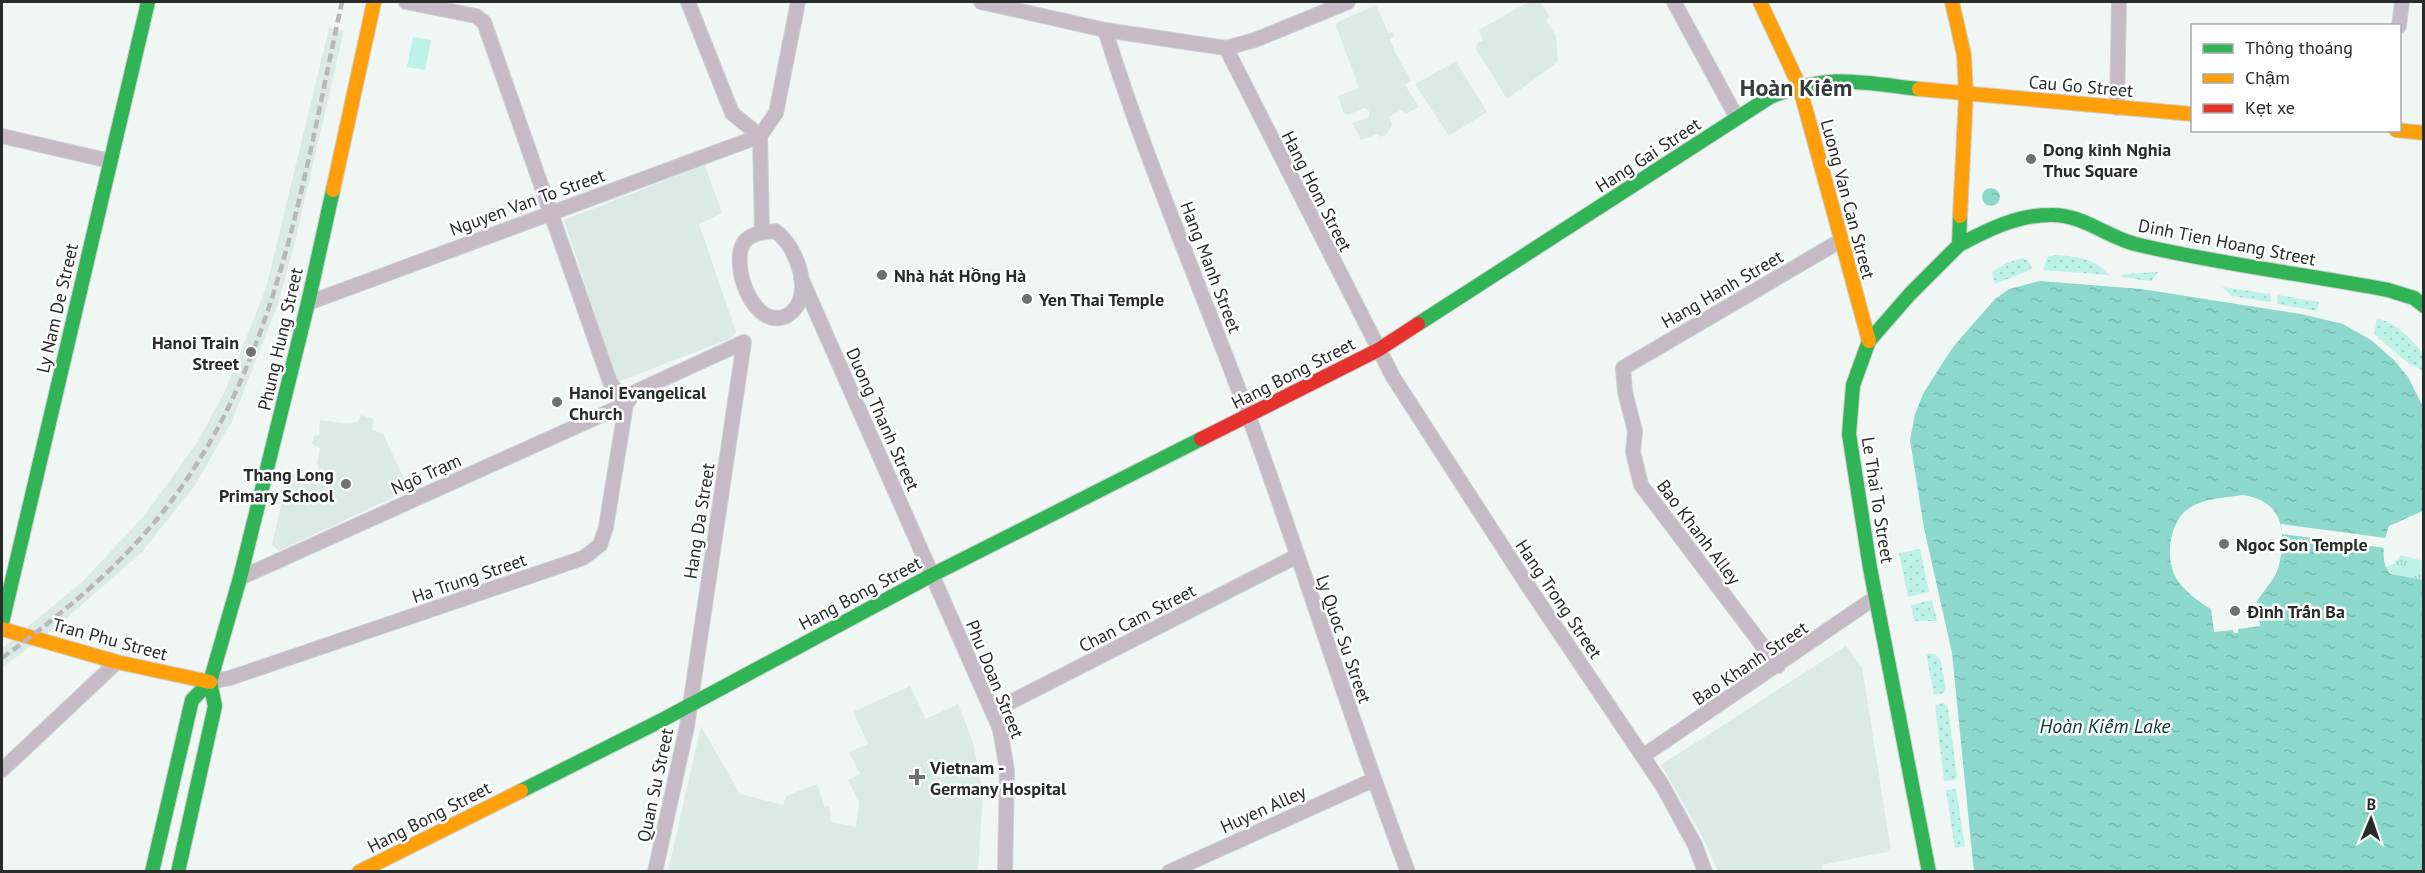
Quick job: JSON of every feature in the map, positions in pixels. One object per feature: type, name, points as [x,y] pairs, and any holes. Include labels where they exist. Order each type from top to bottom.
[{"type":"street","name":"Ly Nam De Street","points":[[2,623],[148,2]]},
{"type":"street","name":"Phung Hung Street","points":[[178,872],[215,706],[210,682],[240,578],[308,303],[374,2]]},
{"type":"street","points":[[406,2],[476,16],[484,22],[610,382],[626,404]]},
{"type":"street","points":[[688,2],[732,113],[760,136]]},
{"type":"street","points":[[762,232],[760,136],[776,113],[798,2]]},
{"type":"street","points":[[981,2],[1010,5],[1105,30],[1226,48],[1255,40],[1348,2]]},
{"type":"street","points":[[1674,2],[1737,118]]},
{"type":"street","name":"Luong Van Can Street","points":[[1760,2],[1799,85],[1869,341]]},
{"type":"street","points":[[1952,2],[1964,55],[1966,94],[1959,245]]},
{"type":"street","points":[[2117,108],[2119,2]]},
{"type":"street","points":[[2399,24],[2402,2]]},
{"type":"street","name":"Hang Manh Street","points":[[1105,30],[1140,130],[1249,417]]},
{"type":"street","name":"Hang Hom Street","points":[[1226,48],[1378,350]]},
{"type":"street","name":"Hang Gai Street","points":[[1378,350],[1770,97],[1799,85],[1837,79],[1966,94]]},
{"type":"street","name":"Cau Go Street","points":[[1966,94],[2191,114]]},
{"type":"street","points":[[2401,131],[2424,133]]},
{"type":"street","points":[[2,136],[110,161]]},
{"type":"street","name":"Nguyen Van To Street","points":[[308,303],[760,136]]},
{"type":"street","name":"Dinh Tien Hoang Street","points":[[1959,245],[2017,220],[2040,215],[2064,215],[2086,220],[2131,243],[2380,288],[2414,298],[2424,306]]},
{"type":"street","points":[[775,231],[786,238],[801,278],[800,300],[796,310],[784,317],[769,317],[754,308],[744,281],[741,252],[745,241],[762,232],[775,231]]},
{"type":"street","name":"Hang Hanh Street","points":[[1623,368],[1840,241]]},
{"type":"street","name":"Le Thai To Street","points":[[1929,872],[1876,597],[1849,434],[1853,385],[1869,341],[1910,294],[1959,245]]},
{"type":"street","name":"Duong Thanh Street","points":[[801,278],[932,575]]},
{"type":"street","name":"Ngõ Trạm","points":[[240,578],[626,404],[635,392],[744,342]]},
{"type":"street","name":"Hang Da Street","points":[[689,706],[744,342]]},
{"type":"street","name":"Hang Bong Street","points":[[359,872],[689,706],[932,575],[1378,350]]},
{"type":"street","name":"Hang Trong Street","points":[[1378,350],[1526,583],[1643,756],[1695,845],[1705,872]]},
{"type":"street","name":"Bao Khanh Alley","points":[[1623,368],[1625,392],[1635,431],[1633,452],[1641,485],[1778,666]]},
{"type":"street","name":"Ha Trung Street","points":[[210,682],[230,678],[583,558],[600,546],[606,528],[626,404]]},
{"type":"street","name":"Ly Quoc Su Street","points":[[1249,417],[1373,780],[1408,872]]},
{"type":"street","name":"Chan Cam Street","points":[[993,711],[1297,556]]},
{"type":"street","name":"Phu Doan Street","points":[[932,575],[993,711],[1004,744],[1008,770],[1005,872]]},
{"type":"street","name":"Bao Khanh Street","points":[[1643,756],[1876,597]]},
{"type":"street","name":"Tran Phu Street","points":[[2,629],[117,662],[210,682]]},
{"type":"street","points":[[2,770],[117,662]]},
{"type":"street","name":"Phung Hung Street","points":[[152,872],[192,700],[210,682]]},
{"type":"street","name":"Quan Su Street","points":[[655,872],[668,822],[689,706]]},
{"type":"street","name":"Huyen Alley","points":[[1169,872],[1373,780]]},
{"type":"shaded area","points":[[1528,2],[1540,2],[1550,16],[1546,20],[1556,36],[1558,62],[1507,99],[1476,49],[1477,44],[1483,40],[1479,30]]},
{"type":"shaded area","points":[[1376,5],[1388,33],[1393,32],[1394,37],[1390,39],[1411,80],[1405,85],[1419,107],[1406,114],[1401,110],[1389,117],[1392,125],[1386,135],[1380,137],[1378,134],[1361,140],[1352,123],[1369,117],[1369,111],[1364,108],[1348,115],[1344,114],[1338,96],[1359,88],[1336,26],[1338,22]]},
{"type":"shaded area","name":"Hanoi Train Street","points":[[329,28],[344,31],[293,250],[278,304],[232,421],[194,487],[141,553],[61,623],[2,668],[2,648],[82,582],[144,516],[198,441],[225,391],[266,288]]},
{"type":"shaded area","points":[[1456,61],[1487,112],[1449,136],[1415,84]]},
{"type":"shaded area","points":[[705,165],[722,213],[699,224],[736,332],[730,339],[617,382],[564,220]]},
{"type":"shaded area","name":"Thang Long Primary School","points":[[361,415],[374,419],[372,430],[383,434],[409,490],[279,551],[272,545],[288,474],[323,478],[317,464],[320,448],[312,444],[314,436],[319,435],[320,420],[350,424],[358,421]]},
{"type":"shaded area","points":[[1846,646],[1862,667],[1891,851],[1822,865],[1823,871],[1718,871],[1702,836],[1661,765]]},
{"type":"shaded area","name":"Vietnam - Germany Hospital","points":[[910,686],[926,719],[958,704],[973,742],[983,795],[978,871],[668,871],[701,726],[740,794],[783,805],[786,796],[817,784],[825,807],[829,806],[831,822],[856,827],[859,803],[848,780],[860,774],[849,752],[868,744],[853,712]]},
{"type":"green space","points":[[413,37],[431,40],[425,70],[407,67]]},
{"type":"green space","points":[[2059,255],[2093,262],[2109,275],[2043,270],[2048,256]]},
{"type":"green space","points":[[2022,258],[2028,260],[2032,269],[1995,284],[1992,272],[2007,263]]},
{"type":"green space","points":[[2158,272],[2151,281],[2121,277],[2125,274]]},
{"type":"green space","points":[[2222,287],[2271,294],[2270,302],[2232,296]]},
{"type":"green space","points":[[2278,295],[2319,302],[2317,311],[2277,304]]},
{"type":"green space","points":[[2377,319],[2402,331],[2419,348],[2423,355],[2423,371],[2408,363],[2374,334]]},
{"type":"green space","points":[[1920,549],[1929,592],[1908,597],[1899,553]]},
{"type":"green space","points":[[2401,555],[2423,561],[2423,580],[2398,576],[2385,567],[2394,564]]},
{"type":"green space","points":[[1932,600],[1937,621],[1914,621],[1911,605]]},
{"type":"green space","points":[[1926,654],[1935,654],[1941,661],[1946,689],[1944,693],[1934,695]]},
{"type":"green space","points":[[1944,703],[1948,708],[1957,777],[1954,780],[1944,781],[1935,705]]},
{"type":"green space","points":[[1956,789],[1965,846],[1955,848],[1946,790]]},
{"type":"water","points":[[1987,188],[1995,188],[2000,193],[1998,204],[1987,206],[1982,201],[1982,193]]},
{"type":"water","name":"Hoàn Kiếm Lake","points":[[2040,281],[2141,289],[2301,314],[2343,324],[2371,340],[2394,360],[2408,377],[2423,407],[2423,511],[2389,526],[2384,544],[2384,558],[2387,570],[2391,574],[2423,580],[2423,871],[1974,872],[1952,653],[1924,528],[1910,440],[1915,414],[1924,392],[1953,347],[1995,299],[2009,289]],"holes":[[[2242,495],[2268,505],[2274,511],[2281,526],[2282,549],[2278,567],[2276,574],[2257,601],[2260,626],[2238,629],[2238,633],[2234,633],[2233,630],[2214,632],[2211,609],[2187,592],[2176,578],[2170,551],[2173,532],[2182,515],[2194,505]]]},
{"type":"pier","points":[[2281,524],[2386,538],[2385,548],[2282,534]]},
{"type":"railway","points":[[2,658],[89,589],[130,550],[166,508],[204,452],[235,393],[261,330],[282,266],[299,200],[342,2]]},
{"type":"traffic: fast","points":[[2,623],[148,2]]},
{"type":"traffic: fast","points":[[1418,324],[1770,97],[1791,89],[1844,81],[1919,89]]},
{"type":"traffic: fast","points":[[178,872],[215,706],[210,682],[240,578],[308,303],[333,190]]},
{"type":"traffic: fast","points":[[1929,872],[1870,568],[1849,434],[1853,385],[1869,341],[1910,294],[1959,245],[1960,216]]},
{"type":"traffic: fast","points":[[1959,245],[1991,229],[2014,221],[2038,216],[2062,216],[2073,218],[2135,244],[2388,290],[2414,298],[2424,306]]},
{"type":"traffic: fast","points":[[521,791],[664,719],[932,575],[1201,439]]},
{"type":"traffic: fast","points":[[152,872],[192,700],[210,682]]},
{"type":"traffic: slow","points":[[333,190],[374,2]]},
{"type":"traffic: slow","points":[[1760,2],[1799,85],[1869,341]]},
{"type":"traffic: slow","points":[[1952,2],[1964,55],[1966,94],[1960,216]]},
{"type":"traffic: slow","points":[[1919,89],[2191,114]]},
{"type":"traffic: slow","points":[[2401,131],[2424,133]]},
{"type":"traffic: slow","points":[[2,629],[117,662],[210,682]]},
{"type":"traffic: slow","points":[[359,872],[521,791]]},
{"type":"traffic: jam","points":[[1201,439],[1378,350],[1418,324]]},
{"type":"place","name":"Dong kinh Nghia Thuc Square","points":[[2031,159]]},
{"type":"place","name":"Nhà hát Hồng Hà","points":[[882,275]]},
{"type":"place","name":"Yen Thai Temple","points":[[1027,299]]},
{"type":"place","name":"Hanoi Train Street","points":[[251,352]]},
{"type":"place","name":"Hanoi Evangelical Church","points":[[557,402]]},
{"type":"place","name":"Thang Long Primary School","points":[[346,484]]},
{"type":"place","name":"Ngoc Son Temple","points":[[2224,544]]},
{"type":"place","name":"Đình Trấn Ba","points":[[2235,611]]},
{"type":"place","name":"Vietnam - Germany Hospital","points":[[917,777]]},
{"type":"district","name":"Hoàn Kiếm","points":[[1796,87]]}]
